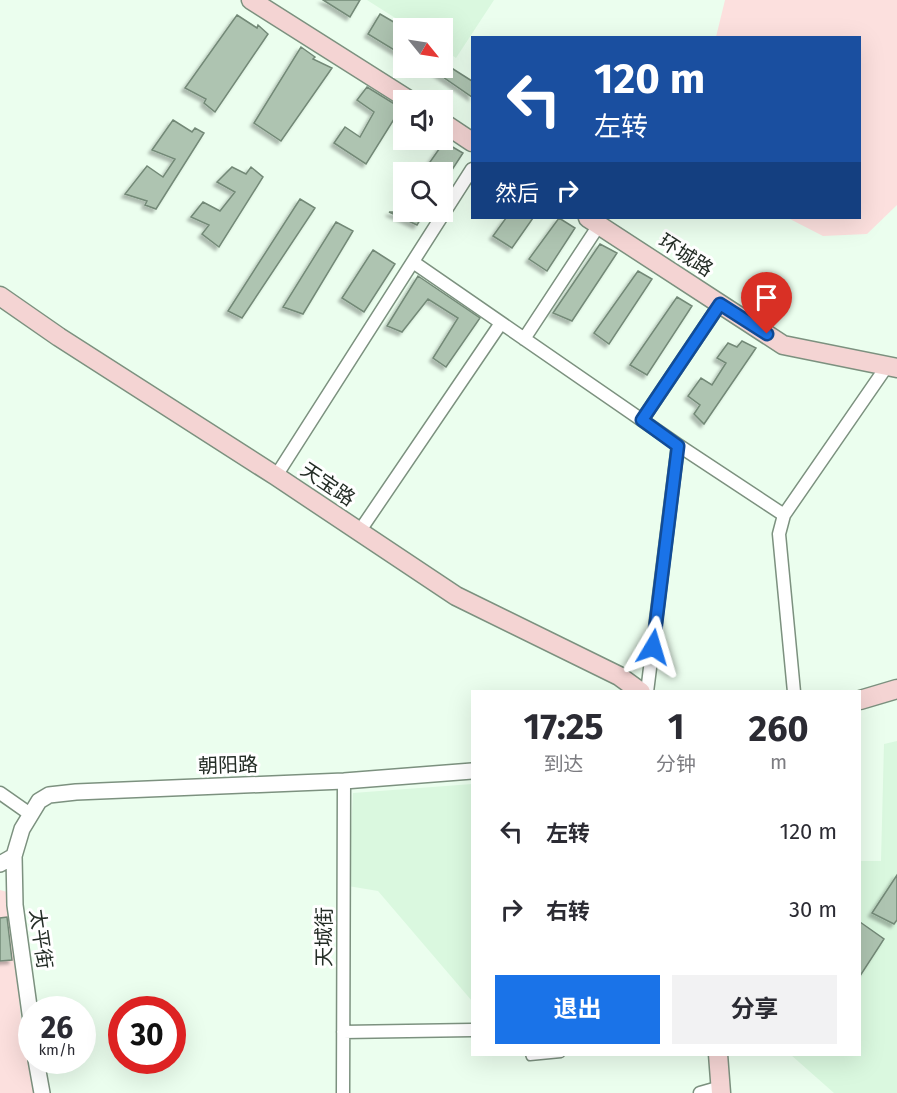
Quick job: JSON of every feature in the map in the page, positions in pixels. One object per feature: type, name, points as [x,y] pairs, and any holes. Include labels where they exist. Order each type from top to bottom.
[{"type":"main road","points":[[251,0],[393,90]]},
{"type":"main road","points":[[453,129],[471,141]]},
{"type":"main road","name":"环城路","points":[[594,221],[783,345],[892,367]]},
{"type":"main road","name":"天宝路","points":[[0,296],[59,337],[276,476],[456,596],[618,676],[638,690]]},
{"type":"main road","points":[[861,700],[897,689]]},
{"type":"main road","points":[[718,1056],[721,1090]]},
{"type":"street","points":[[276,476],[471,171]]},
{"type":"street","points":[[524,339],[594,221]]},
{"type":"street","points":[[412,262],[678,446],[784,514]]},
{"type":"street","points":[[642,420],[720,304]]},
{"type":"street","points":[[359,532],[501,323]]},
{"type":"street","points":[[794,690],[779,534],[784,514],[892,367]]},
{"type":"street","points":[[647,690],[678,446]]},
{"type":"street","name":"朝阳路","points":[[30,814],[39,801],[49,795],[76,792],[344,781],[471,771]]},
{"type":"street","name":"天城街","points":[[343,1093],[344,781]]},
{"type":"street","points":[[0,793],[30,814],[14,856],[0,864]]},
{"type":"street","name":"太平街","points":[[14,856],[15,905],[28,996]]},
{"type":"street","points":[[343,1032],[471,1030]]},
{"type":"street","points":[[39,1074],[42,1093]]},
{"type":"street","points":[[700,1093],[721,1090]]},
{"type":"lane","points":[[530,1056],[530,1058],[546,1056]]},
{"type":"shaded area","points":[[367,0],[494,0],[456,58],[453,56],[453,18],[395,18]]},
{"type":"shaded area","points":[[725,0],[897,0],[897,205],[867,234],[823,236],[790,219],[861,219],[861,36],[716,36]]},
{"type":"shaded area","points":[[897,741],[897,1093],[834,1093],[792,1056],[861,1056],[861,861],[881,861],[884,744]]},
{"type":"shaded area","points":[[471,784],[471,1000],[378,891],[348,886],[353,793]]},
{"type":"shaded area","points":[[0,890],[11,893],[19,996],[18,1074],[31,1074],[34,1093],[0,1093]]},
{"type":"building","points":[[323,0],[360,0],[350,17]]},
{"type":"building","points":[[380,14],[393,22],[393,49],[368,34]]},
{"type":"building","points":[[237,15],[257,28],[258,25],[268,34],[215,112],[204,103],[206,99],[185,88]]},
{"type":"building","points":[[301,47],[315,57],[313,59],[332,68],[281,141],[254,123]]},
{"type":"building","points":[[453,69],[471,80],[471,96],[444,78],[453,78]]},
{"type":"building","points":[[367,87],[393,103],[393,121],[366,164],[334,143],[345,127],[360,137],[374,112],[357,100]]},
{"type":"building","points":[[173,120],[192,132],[195,128],[204,133],[156,209],[145,205],[147,201],[125,194],[147,166],[163,177],[175,159],[152,150]]},
{"type":"building","points":[[453,147],[463,153],[453,168],[453,162],[430,162],[438,150],[453,150]]},
{"type":"building","points":[[232,167],[246,174],[251,167],[263,177],[219,247],[202,234],[209,225],[191,217],[203,202],[220,211],[235,192],[217,182]]},
{"type":"building","points":[[300,199],[315,208],[242,318],[228,311]]},
{"type":"building","points":[[505,219],[532,219],[512,248],[493,236]]},
{"type":"building","points":[[558,219],[575,228],[547,271],[529,259]]},
{"type":"building","points":[[336,222],[353,231],[303,314],[283,307]]},
{"type":"building","points":[[600,244],[617,253],[572,321],[553,313]]},
{"type":"building","points":[[373,250],[395,264],[364,312],[342,298]]},
{"type":"building","points":[[638,271],[652,279],[609,344],[594,333]]},
{"type":"building","points":[[418,276],[480,318],[446,367],[433,358],[458,318],[428,299],[402,332],[387,326]]},
{"type":"building","points":[[677,297],[692,306],[647,375],[630,365]]},
{"type":"building","points":[[742,341],[756,348],[704,424],[694,414],[700,405],[688,396],[701,378],[712,385],[726,363],[717,358],[728,343],[737,347]]},
{"type":"building","points":[[897,875],[897,920],[894,924],[872,913]]},
{"type":"building","points":[[7,917],[12,960],[0,961],[0,918]]},
{"type":"building","points":[[861,923],[884,939],[861,974]]},
{"type":"route","points":[[653,647],[678,446],[642,420],[720,304],[767,334]]}]
